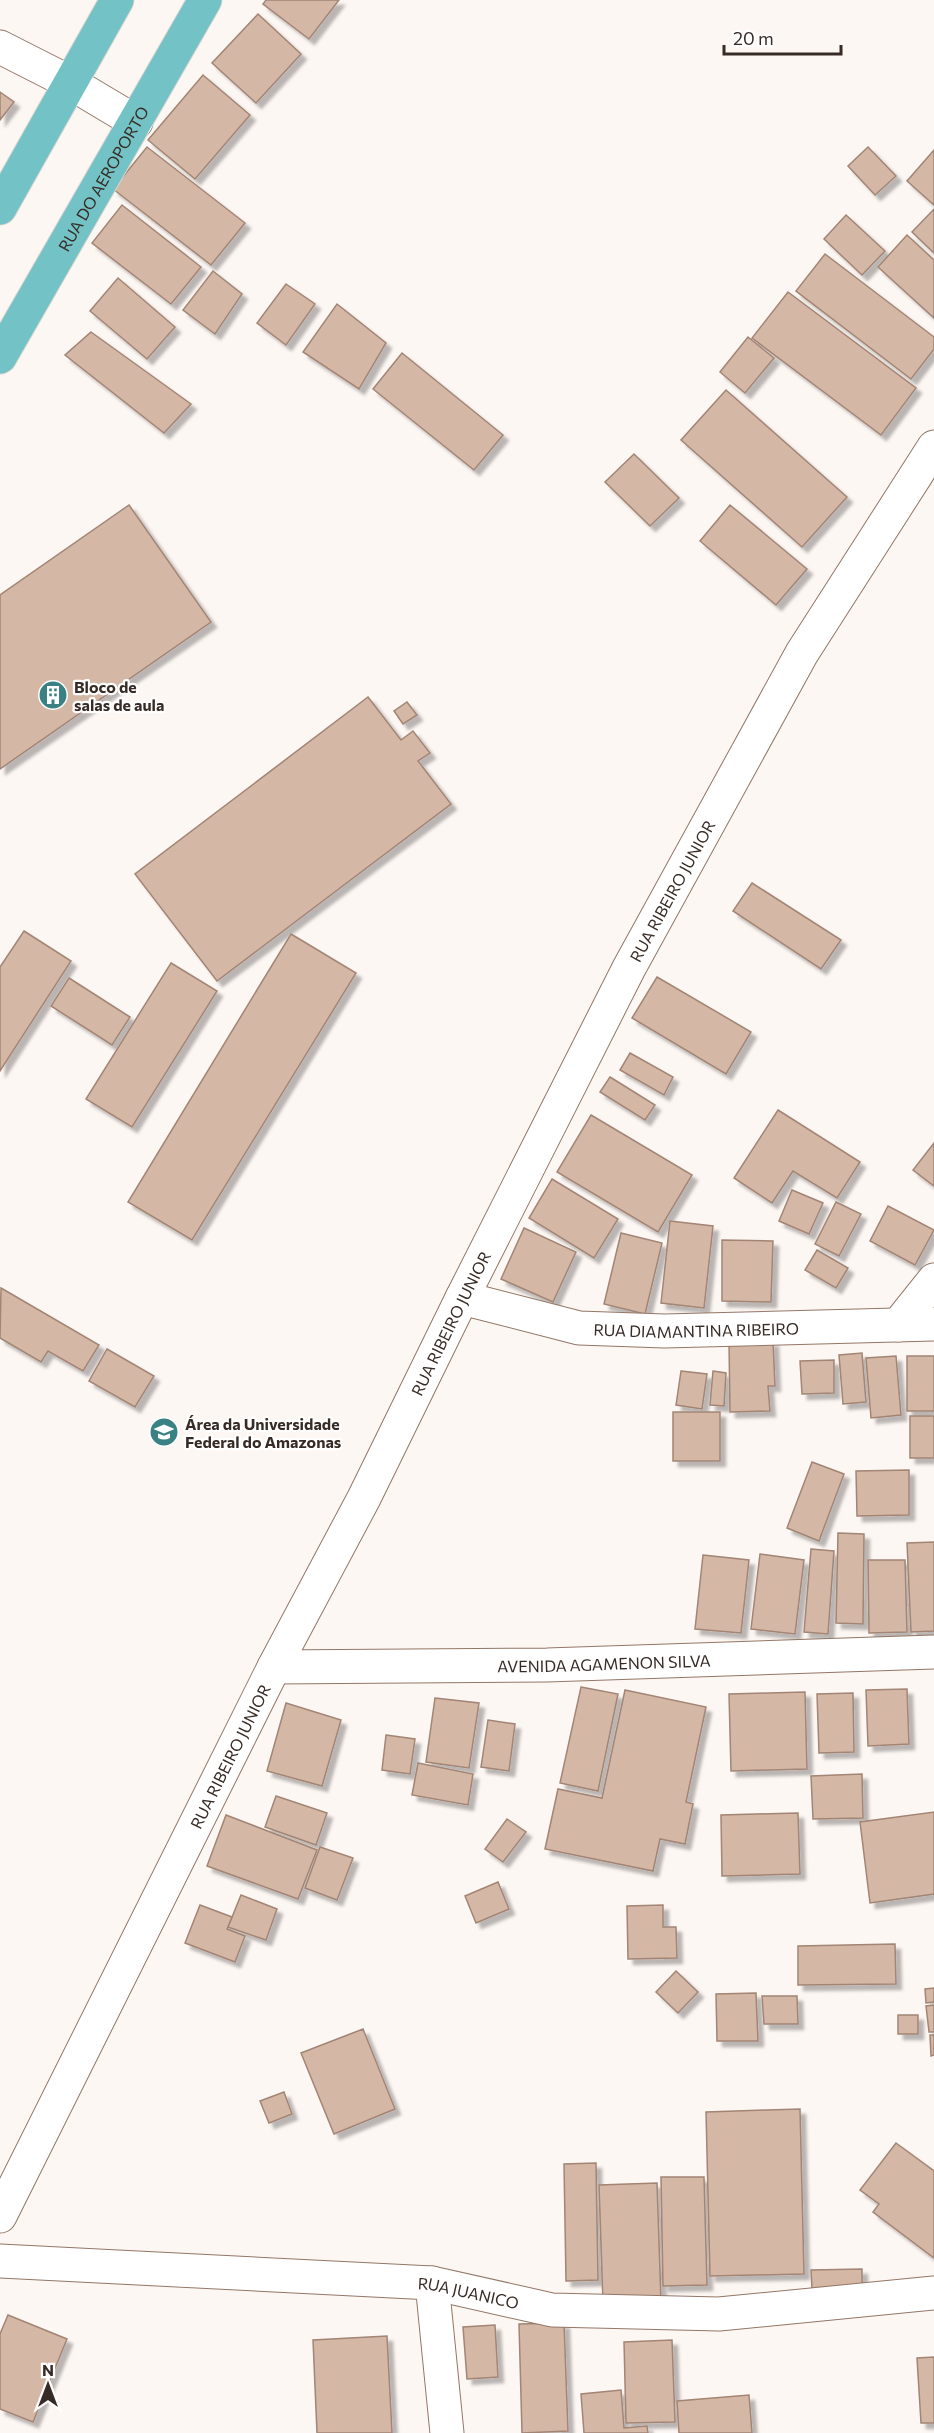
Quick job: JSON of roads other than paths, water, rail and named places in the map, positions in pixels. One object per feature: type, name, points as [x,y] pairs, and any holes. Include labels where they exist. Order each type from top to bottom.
[{"type":"main road","points":[[0,208],[117,0]]},
{"type":"main road","name":"RUA DO AEROPORTO","points":[[0,357],[205,0]]},
{"type":"street","points":[[0,47],[69,82],[136,122]]},
{"type":"street","name":"RUA RIBEIRO JUNIOR","points":[[0,2216],[274,1667],[364,1498],[629,968],[796,664],[934,447]]},
{"type":"street","points":[[898,1325],[934,1280]]},
{"type":"street","name":"RUA DIAMANTINA RIBEIRO","points":[[462,1298],[579,1328],[664,1331],[934,1324]]},
{"type":"street","name":"AVENIDA AGAMENON SILVA","points":[[274,1667],[569,1665],[934,1652]]},
{"type":"street","name":"RUA JUANICO","points":[[0,2260],[432,2283],[552,2310],[719,2314],[934,2293]]},
{"type":"street","points":[[432,2283],[447,2433]]},
{"type":"place","name":"Bloco de salas de aula","points":[[53,695]]},
{"type":"place","name":"Área da Universidade Federal do Amazonas","points":[[164,1432]]}]
